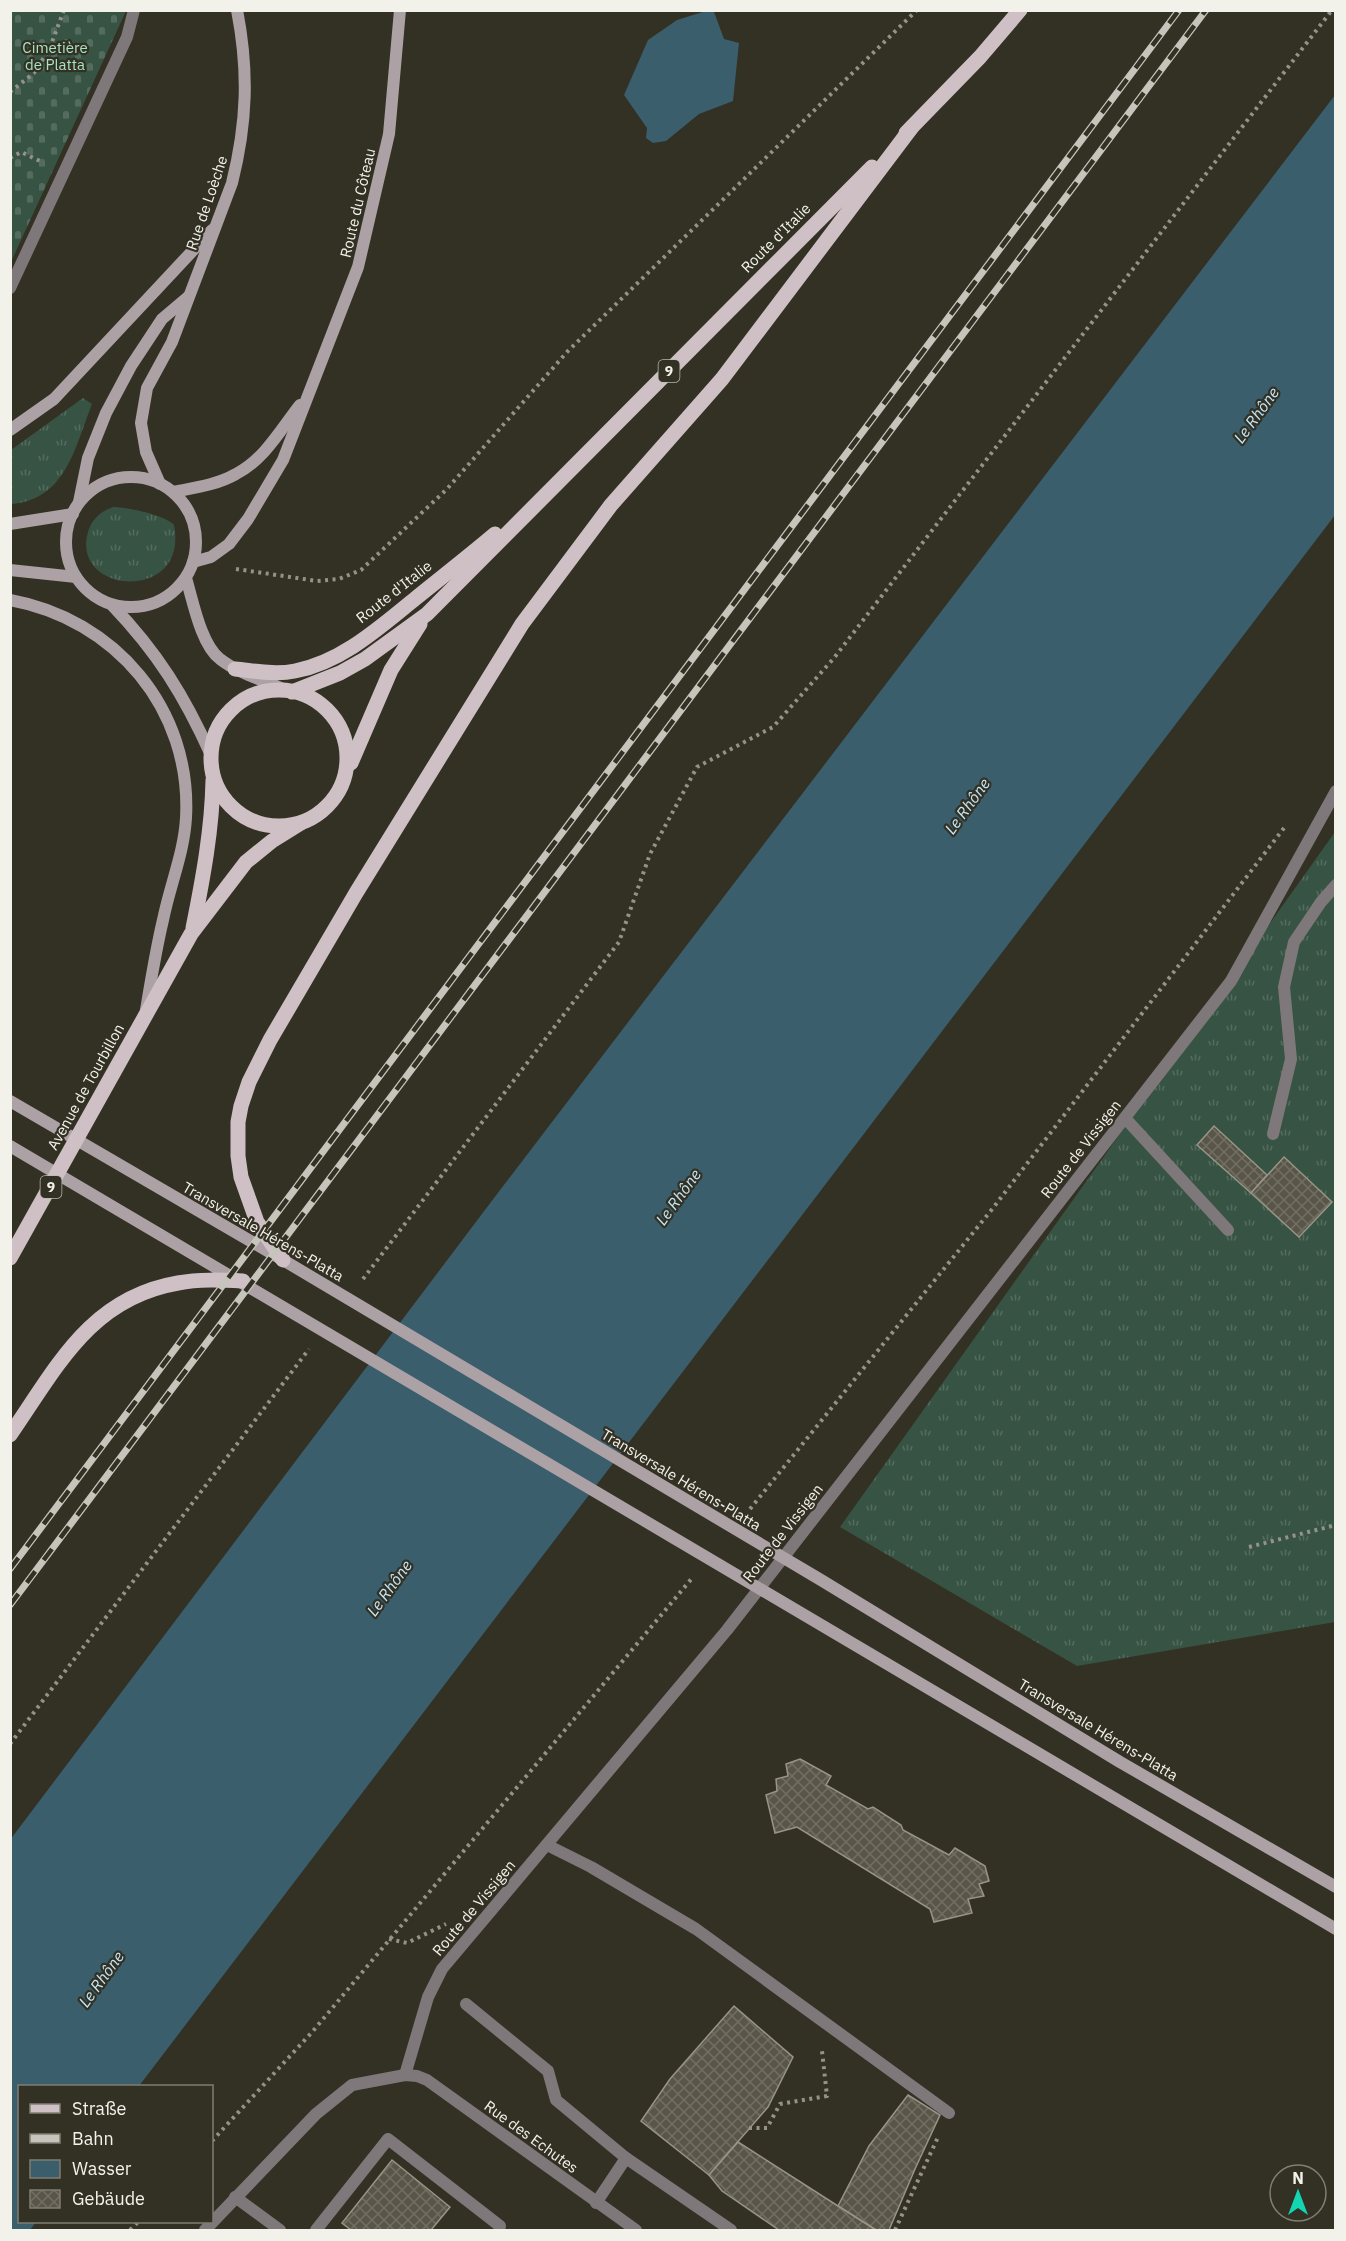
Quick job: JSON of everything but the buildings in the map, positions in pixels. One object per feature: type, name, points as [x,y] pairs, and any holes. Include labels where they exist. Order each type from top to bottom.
[{"type":"main road","name":"Rue de Loèche","points":[[160,484],[146,452],[141,423],[147,387],[172,342],[232,183],[244,129],[246,80],[237,10]]},
{"type":"main road","name":"Route du Côteau","points":[[190,570],[229,544],[248,519],[283,460],[358,267],[389,134],[400,10]]},
{"type":"main road","name":"Route d'Italie","points":[[290,691],[340,673],[364,659],[427,614],[912,127],[980,57],[1020,10]]},
{"type":"main road","points":[[283,1260],[257,1222],[241,1177],[238,1136],[241,1106],[257,1065],[356,893],[522,624],[611,505],[722,379],[912,127]]},
{"type":"main road","points":[[10,430],[54,399],[217,224]]},
{"type":"main road","name":"Rue de Loèche","points":[[76,508],[88,458],[106,413],[130,366],[162,318],[189,296]]},
{"type":"main road","name":"Route du Côteau","points":[[173,492],[207,485],[235,475],[249,466],[260,456],[308,394]]},
{"type":"main road","points":[[141,478],[160,484],[173,492],[186,506],[194,524],[197,543],[190,570],[171,594],[153,604],[133,607],[112,605],[91,594],[76,577],[66,550],[67,532],[76,508],[93,490],[111,480],[141,478]]},
{"type":"main road","name":"Route d'Italie","points":[[236,669],[267,673],[296,671],[313,666],[357,644],[553,487]]},
{"type":"main road","points":[[10,524],[76,508]]},
{"type":"main road","points":[[10,570],[76,577]]},
{"type":"main road","points":[[190,570],[208,643],[218,658],[236,669],[311,698],[323,706],[340,726],[348,749],[346,775],[336,797],[318,815],[301,823],[283,827],[258,823],[246,818],[225,799],[213,774],[211,755],[218,729],[234,707],[258,694],[270,691],[290,691]]},
{"type":"main road","points":[[10,600],[48,610],[76,622],[118,651],[148,685],[173,733],[182,759],[186,817],[183,846],[163,918],[143,1022]]},
{"type":"main road","points":[[112,605],[171,677],[193,714],[211,755]]},
{"type":"main road","name":"Route d'Italie","points":[[346,775],[391,670],[427,614]]},
{"type":"main road","name":"Avenue de Tourbillon","points":[[191,934],[209,840],[213,810],[213,774]]},
{"type":"main road","name":"Avenue de Tourbillon","points":[[10,1258],[191,934],[246,862],[272,841],[301,823]]},
{"type":"main road","name":"Transversale Hérens-Platta","points":[[15,1104],[283,1260],[821,1580],[1120,1762],[1335,1887]]},
{"type":"main road","points":[[10,1146],[243,1281],[801,1615],[1335,1929]]},
{"type":"main road","points":[[10,1435],[86,1330],[118,1304],[146,1291],[178,1283],[243,1281]]},
{"type":"street","points":[[10,288],[127,37],[134,10]]},
{"type":"street","name":"Route de Vissigen","points":[[405,2075],[428,1997],[442,1969],[727,1630],[1231,981],[1335,791]]},
{"type":"street","points":[[1273,1134],[1291,1059],[1284,987],[1294,942],[1335,885]]},
{"type":"street","points":[[1125,1118],[1228,1230]]},
{"type":"street","points":[[547,1845],[591,1867],[696,1929],[949,2113]]},
{"type":"street","points":[[466,2004],[548,2071],[556,2100],[627,2158],[731,2230]]},
{"type":"street","points":[[207,2230],[316,2114],[352,2085],[405,2075]]},
{"type":"street","name":"Rue des Echutes","points":[[405,2075],[428,2080],[636,2230]]},
{"type":"street","points":[[316,2230],[388,2139],[500,2226]]},
{"type":"street","points":[[597,2203],[627,2158]]},
{"type":"street","points":[[236,2198],[280,2230]]},
{"type":"path","points":[[10,92],[33,73],[49,50],[64,10]]},
{"type":"path","points":[[190,570],[226,568],[317,581],[339,579],[361,570],[447,489],[567,351],[917,10]]},
{"type":"path","points":[[356,1288],[619,942],[650,854],[697,767],[773,727],[834,658],[1332,10]]},
{"type":"path","points":[[10,158],[21,152]]},
{"type":"path","points":[[744,1517],[993,1208],[1285,828]]},
{"type":"path","points":[[10,1744],[313,1344]]},
{"type":"path","points":[[1249,1547],[1335,1525]]},
{"type":"path","points":[[213,2140],[312,2031],[699,1570]]},
{"type":"path","points":[[389,1939],[407,1943],[455,1920],[477,1928]]},
{"type":"path","points":[[749,2128],[767,2128],[780,2104],[827,2096],[821,2048]]},
{"type":"path","points":[[895,2230],[949,2113]]},
{"type":"green space","name":"Cimetière de Platta","points":[[10,11],[126,11],[11,262]]},
{"type":"green space","points":[[83,398],[92,404],[66,469],[44,493],[30,500],[11,504],[11,450]]},
{"type":"green space","points":[[113,507],[154,515],[174,525],[174,550],[165,568],[150,578],[132,582],[113,579],[98,570],[88,556],[87,536],[90,526],[99,514]]},
{"type":"green space","points":[[1335,832],[1335,1622],[1077,1666],[840,1527]]},
{"type":"water","points":[[706,11],[714,12],[724,39],[739,43],[733,101],[699,114],[666,141],[653,143],[646,138],[647,128],[624,95],[648,40],[677,20]]},
{"type":"water","name":"Le Rhône","points":[[1335,95],[1335,515],[140,2085],[18,2085],[18,2223],[35,2223],[30,2230],[10,2230],[10,1840],[494,1198]]},
{"type":"railway","points":[[10,1569],[1179,10]]},
{"type":"railway","points":[[10,1605],[1206,10]]}]
